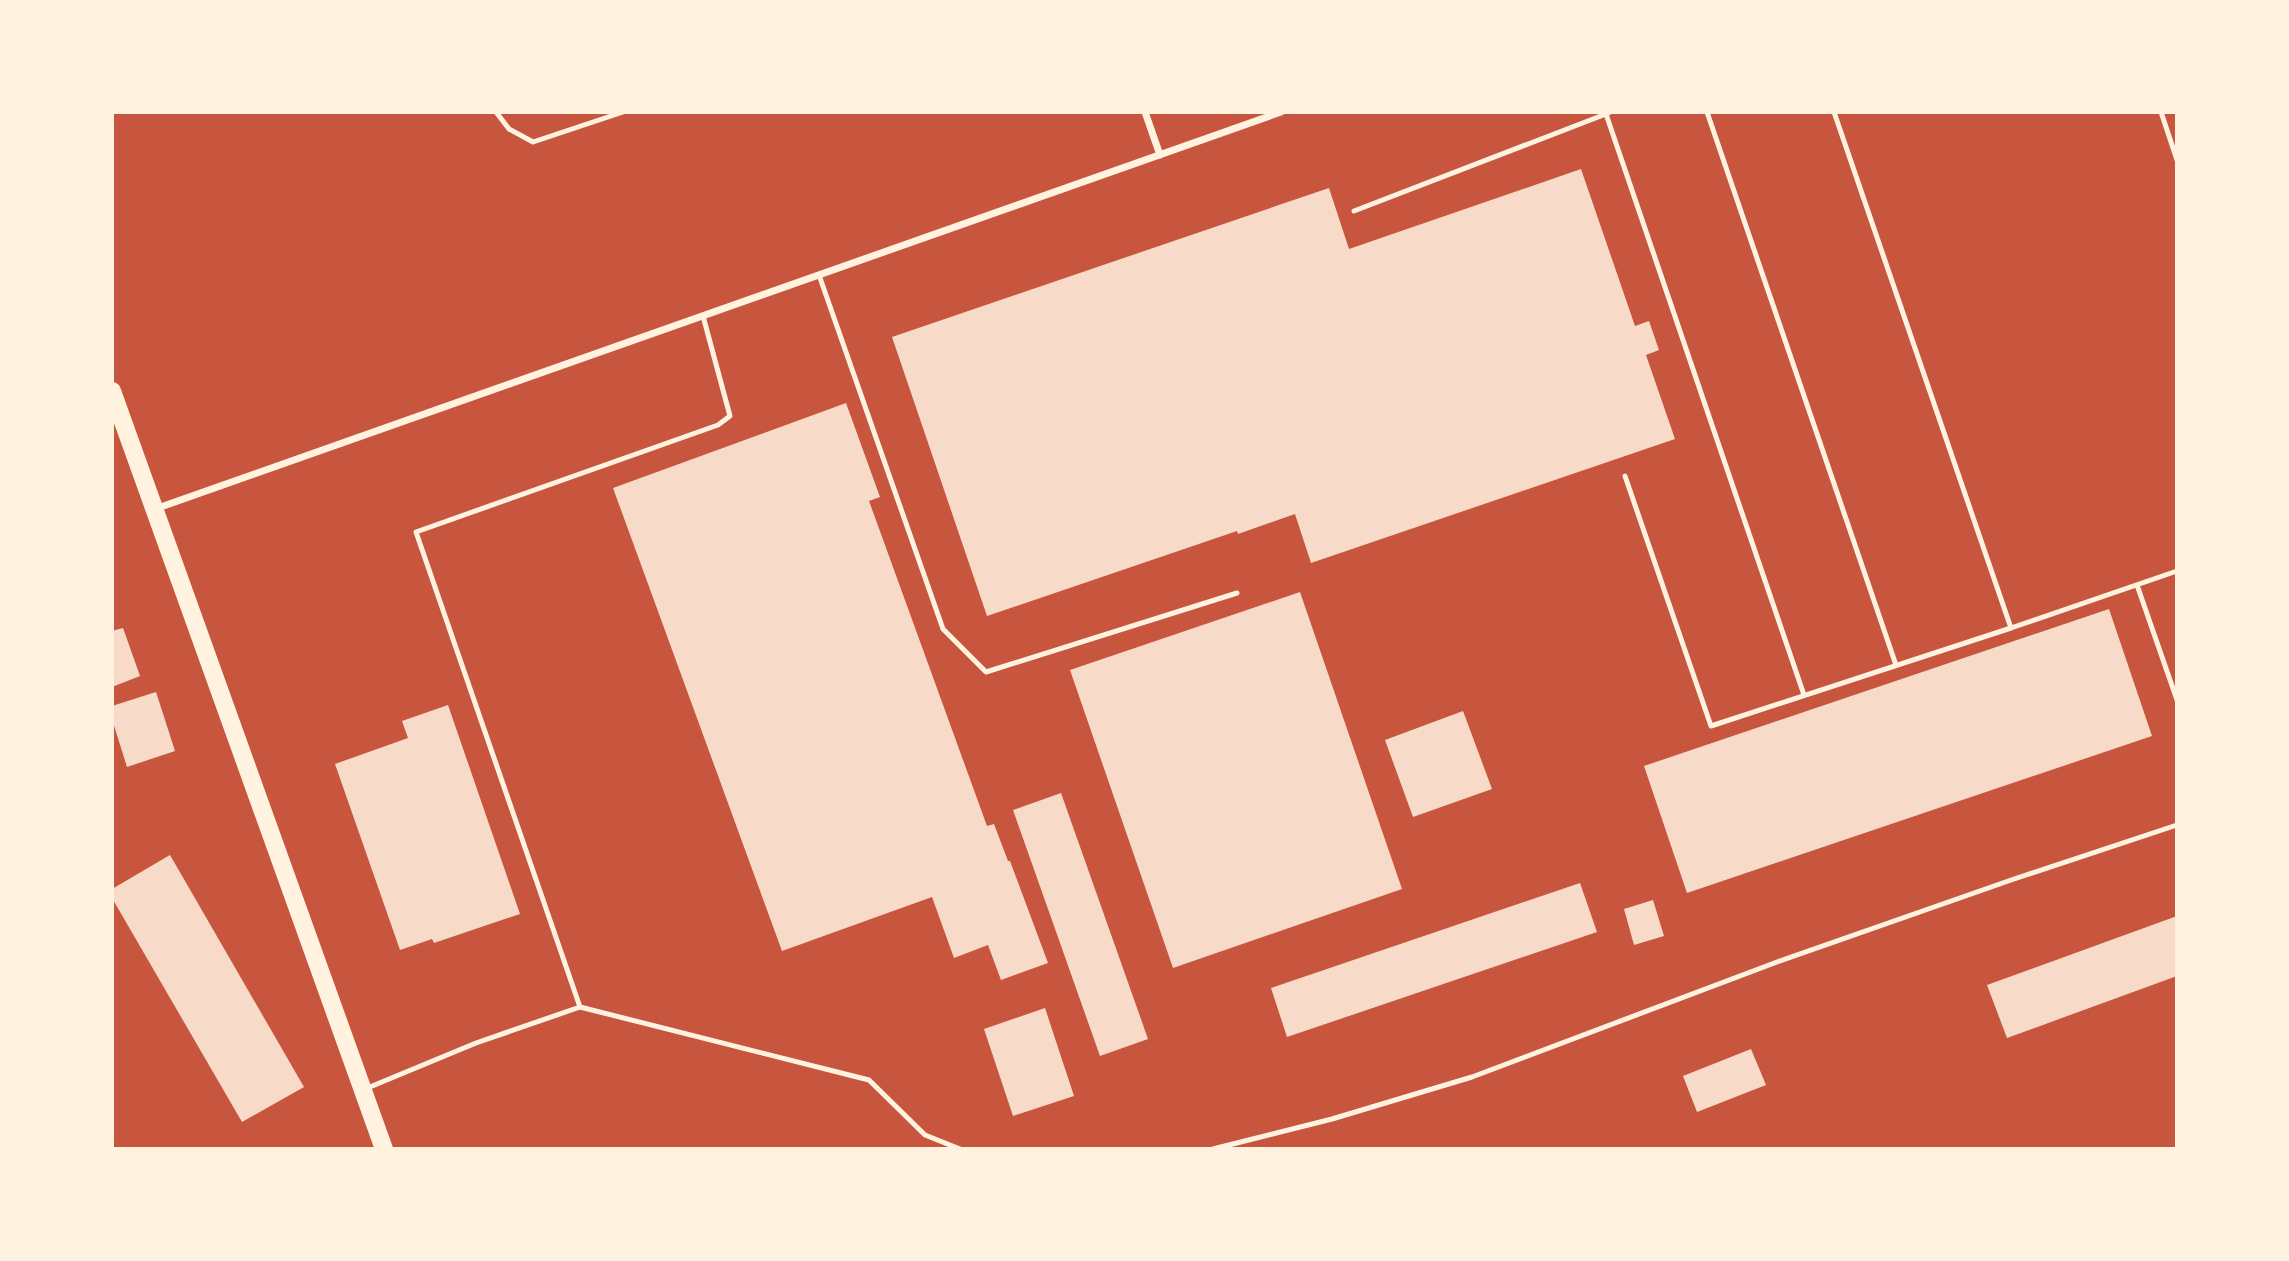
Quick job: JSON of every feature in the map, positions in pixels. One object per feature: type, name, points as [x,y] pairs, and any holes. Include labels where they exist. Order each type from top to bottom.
[{"type":"main road","points":[[112,391],[384,1149]]},
{"type":"street","points":[[1145,112],[1160,155]]},
{"type":"street","points":[[155,509],[1281,112]]},
{"type":"lane","points":[[496,112],[509,129],[533,142],[623,112]]},
{"type":"lane","points":[[1707,112],[1896,665]]},
{"type":"lane","points":[[1834,112],[2011,628]]},
{"type":"lane","points":[[2161,112],[2177,160]]},
{"type":"lane","points":[[1354,211],[1608,113],[1804,695]]},
{"type":"lane","points":[[819,275],[943,629],[986,671],[1237,593]]},
{"type":"lane","points":[[580,1007],[416,532],[718,425],[730,416],[703,316]]},
{"type":"lane","points":[[1625,476],[1711,726],[2177,571]]},
{"type":"lane","points":[[2137,585],[2177,701]]},
{"type":"lane","points":[[1213,1149],[1332,1119],[1472,1077],[1804,953],[2014,878],[2177,825]]},
{"type":"lane","points":[[363,1090],[476,1043],[580,1007],[869,1080],[925,1135],[960,1149]]},
{"type":"building","points":[[1581,169],[1635,326],[1649,321],[1659,350],[1646,355],[1675,439],[1311,563],[1295,514],[987,616],[892,337],[1329,188],[1349,249]]},
{"type":"building","points":[[846,403],[880,497],[869,501],[987,826],[994,824],[1048,963],[1001,980],[988,945],[954,958],[932,897],[782,951],[613,488]]},
{"type":"building","points":[[1300,592],[1402,889],[1173,968],[1070,670]]},
{"type":"building","points":[[2109,609],[2152,736],[1687,893],[1644,766]]},
{"type":"building","points":[[123,628],[140,676],[112,687],[112,631]]},
{"type":"building","points":[[156,692],[175,751],[127,767],[112,719],[112,706]]},
{"type":"building","points":[[448,705],[520,914],[434,943],[432,939],[400,950],[335,764],[408,738],[402,721]]},
{"type":"building","points":[[1463,711],[1492,789],[1413,817],[1385,740]]},
{"type":"building","points":[[1061,793],[1148,1039],[1100,1056],[1013,810]]},
{"type":"building","points":[[170,855],[304,1087],[242,1122],[112,898],[112,889]]},
{"type":"building","points":[[1580,883],[1597,932],[1287,1037],[1271,988]]},
{"type":"building","points":[[1653,900],[1664,936],[1634,945],[1624,909]]},
{"type":"building","points":[[2177,916],[2177,976],[2007,1038],[1987,985]]},
{"type":"building","points":[[1045,1008],[1074,1096],[1013,1116],[984,1029]]},
{"type":"building","points":[[1751,1049],[1766,1085],[1697,1112],[1683,1076]]}]
